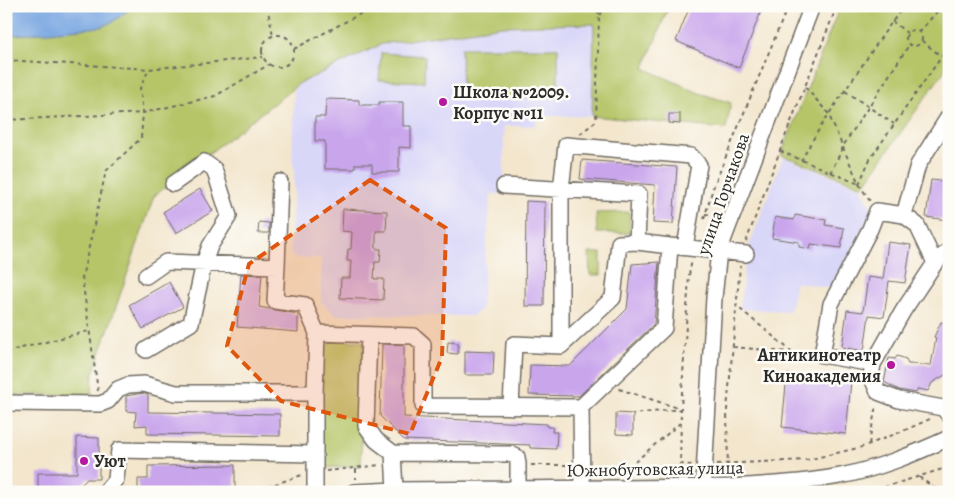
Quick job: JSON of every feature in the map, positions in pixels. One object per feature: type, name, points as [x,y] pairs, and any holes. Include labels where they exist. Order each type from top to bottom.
[{"type":"street","name":"улица Горчакова","points":[[703,490],[714,298],[719,251],[812,6]]},
{"type":"street","points":[[904,215],[918,166],[949,116]]},
{"type":"street","points":[[318,333],[414,336],[423,344],[423,406],[580,407],[664,328],[677,247],[699,165],[691,156],[566,145],[561,190],[561,346]]},
{"type":"street","points":[[146,350],[191,323],[204,263],[210,246],[229,216],[214,169],[204,162],[173,184]]},
{"type":"street","points":[[280,182],[276,301],[305,304],[318,333],[315,393],[315,492]]},
{"type":"street","points":[[504,186],[639,194],[638,242]]},
{"type":"street","points":[[873,364],[822,355],[831,304],[878,211],[904,215],[917,225],[935,263]]},
{"type":"street","points":[[511,407],[514,344],[561,346],[613,298],[619,243],[638,242],[744,254]]},
{"type":"street","points":[[948,414],[943,408],[899,400],[878,392],[871,376],[873,364],[903,311],[935,263],[949,250]]},
{"type":"street","points":[[146,276],[166,262],[277,266]]},
{"type":"street","points":[[369,335],[366,426],[393,459],[395,490]]},
{"type":"street","points":[[6,403],[100,404],[108,401],[118,389],[128,385],[144,384],[176,393],[315,393]]},
{"type":"street","points":[[580,407],[582,489]]},
{"type":"street","name":"Южнобутовская улица","points":[[362,491],[518,488],[542,490],[703,490],[773,485],[840,476],[895,461],[949,438]]},
{"type":"street","points":[[105,492],[116,486],[119,450],[315,454]]},
{"type":"street","points":[[393,459],[510,454],[516,457],[518,464],[518,488]]},
{"type":"path","points":[[267,6],[273,35]]},
{"type":"path","points":[[294,49],[375,6]]},
{"type":"path","points":[[566,145],[596,121],[600,16],[597,6]]},
{"type":"path","points":[[600,16],[605,6]]},
{"type":"path","points":[[728,463],[727,410],[744,254],[779,151],[837,6]]},
{"type":"path","points":[[801,161],[828,113],[904,6]]},
{"type":"path","points":[[919,32],[942,6]]},
{"type":"path","points":[[892,22],[907,33]]},
{"type":"path","points":[[907,33],[913,30],[919,32],[922,36],[922,41],[941,56]]},
{"type":"path","points":[[907,33],[906,40],[909,45]]},
{"type":"path","points":[[273,35],[282,35],[289,39],[294,49],[294,54],[289,62],[280,67],[270,64],[263,57],[263,46],[268,38],[273,35]]},
{"type":"path","points":[[909,45],[918,45],[922,41]]},
{"type":"path","points":[[830,173],[842,152],[843,146],[909,45]]},
{"type":"path","points":[[859,184],[870,159],[949,46]]},
{"type":"path","points":[[6,60],[149,69],[263,57]]},
{"type":"path","points":[[6,120],[143,113],[215,96],[270,64]]},
{"type":"path","points":[[100,404],[82,278],[106,172],[142,138],[143,113],[140,88],[149,69]]},
{"type":"path","points":[[805,86],[828,113],[859,184],[878,211]]},
{"type":"path","points":[[845,91],[894,124]]},
{"type":"path","points":[[779,151],[859,184]]},
{"type":"path","points":[[740,309],[791,351]]},
{"type":"path","points":[[6,352],[89,331]]},
{"type":"path","points":[[733,347],[822,355]]},
{"type":"path","points":[[604,384],[680,409],[633,414]]},
{"type":"path","points":[[869,444],[878,392]]},
{"type":"path","points":[[518,464],[582,465],[591,468],[674,468],[680,464],[704,465],[807,460],[869,444],[933,417],[948,414]]},
{"type":"path","points":[[628,468],[680,423]]},
{"type":"path","points":[[252,492],[315,472],[393,459]]},
{"type":"path","points":[[869,492],[949,467]]},
{"type":"path","points":[[919,477],[940,492]]},
{"type":"highlighted area","points":[[370,180],[446,228],[442,357],[410,434],[281,401],[227,346],[249,264]]},
{"type":"shaded area","name":"Школа №2009. Корпус №11","points":[[594,24],[592,116],[541,116],[534,126],[504,126],[504,190],[501,194],[491,194],[481,309],[473,316],[335,315],[321,301],[321,258],[296,258],[292,255],[290,249],[294,191],[294,166],[292,162],[294,88],[300,83],[382,44],[502,26]]},
{"type":"shaded area","points":[[783,157],[861,187],[872,210],[833,289],[796,282],[790,311],[740,309],[746,254]]},
{"type":"green space","points":[[6,6],[669,6],[644,68],[699,93],[731,103],[726,129],[592,116],[594,24],[502,26],[382,44],[300,83],[154,196],[93,374],[92,395],[6,395]]},
{"type":"green space","points":[[840,6],[949,6],[949,64],[863,186],[781,155]]},
{"type":"green space","points":[[461,48],[558,48],[558,97],[462,97]]},
{"type":"green space","points":[[381,53],[425,56],[424,82],[379,80]]},
{"type":"green space","points":[[629,212],[630,233],[597,233],[596,213]]},
{"type":"green space","points":[[589,253],[601,253],[601,275],[590,275]]},
{"type":"green space","points":[[321,340],[364,341],[361,466],[320,468]]},
{"type":"water","points":[[6,6],[134,6],[114,21],[101,27],[17,35],[6,34]]},
{"type":"building","points":[[690,6],[763,6],[739,68],[676,41]]},
{"type":"building","points":[[326,99],[359,100],[359,105],[379,105],[379,102],[403,102],[403,126],[411,126],[411,148],[399,147],[399,172],[372,172],[372,164],[355,164],[355,169],[325,169],[325,141],[315,141],[315,117],[325,117]]},
{"type":"building","points":[[669,114],[680,114],[680,124],[669,123]]},
{"type":"building","points":[[582,160],[677,167],[673,224],[653,223],[655,185],[580,179]]},
{"type":"building","points":[[931,180],[949,182],[947,220],[926,217]]},
{"type":"building","points":[[200,189],[213,211],[176,233],[163,212]]},
{"type":"building","points":[[526,201],[545,202],[544,306],[525,306]]},
{"type":"building","points":[[343,209],[387,211],[386,231],[376,231],[376,249],[381,249],[380,262],[375,262],[374,279],[384,279],[383,300],[340,298],[341,278],[350,278],[351,261],[347,261],[348,249],[351,249],[352,232],[342,231]]},
{"type":"building","points":[[795,215],[826,220],[825,225],[844,228],[841,248],[811,244],[810,249],[799,247],[799,242],[772,238],[775,217],[794,220]]},
{"type":"building","points":[[259,222],[269,223],[269,233],[258,233]]},
{"type":"building","points":[[888,242],[911,245],[905,283],[889,281],[884,317],[869,315],[864,351],[842,347],[847,310],[863,312],[868,277],[883,279]]},
{"type":"building","points":[[659,262],[654,324],[579,396],[529,395],[530,365],[570,366],[627,309],[632,264]]},
{"type":"building","points":[[241,274],[262,275],[259,307],[298,314],[298,332],[237,327]]},
{"type":"building","points":[[169,282],[183,307],[143,329],[129,305]]},
{"type":"building","points":[[941,322],[949,325],[949,368],[945,375],[932,383],[928,391],[918,389],[916,393],[899,390],[884,382],[889,358],[895,359],[897,356],[906,359],[908,364],[931,365],[936,338],[934,337]]},
{"type":"building","points":[[448,342],[458,343],[458,354],[447,353]]},
{"type":"building","points":[[382,344],[404,345],[404,417],[547,424],[547,427],[553,427],[552,432],[557,432],[556,449],[530,448],[530,445],[404,440],[380,416]]},
{"type":"building","points":[[465,351],[494,352],[493,375],[465,375]]},
{"type":"building","points":[[787,374],[851,381],[846,434],[782,427]]},
{"type":"building","points":[[143,393],[148,395],[148,412],[280,414],[280,436],[147,434],[147,425],[135,426],[136,412],[126,411],[126,396]]},
{"type":"building","points":[[616,413],[633,414],[633,435],[616,434]]},
{"type":"building","points":[[77,437],[99,438],[99,479],[87,479],[81,485],[81,492],[38,492],[38,473],[77,473]]},
{"type":"building","points":[[235,465],[235,489],[206,490],[206,492],[138,492],[138,479],[148,479],[148,466]]},
{"type":"place","name":"Школа №2009. Корпус №11","points":[[443,102]]},
{"type":"place","name":"Антикинотеатр Киноакадемия","points":[[891,365]]},
{"type":"place","name":"Уют","points":[[84,461]]}]
